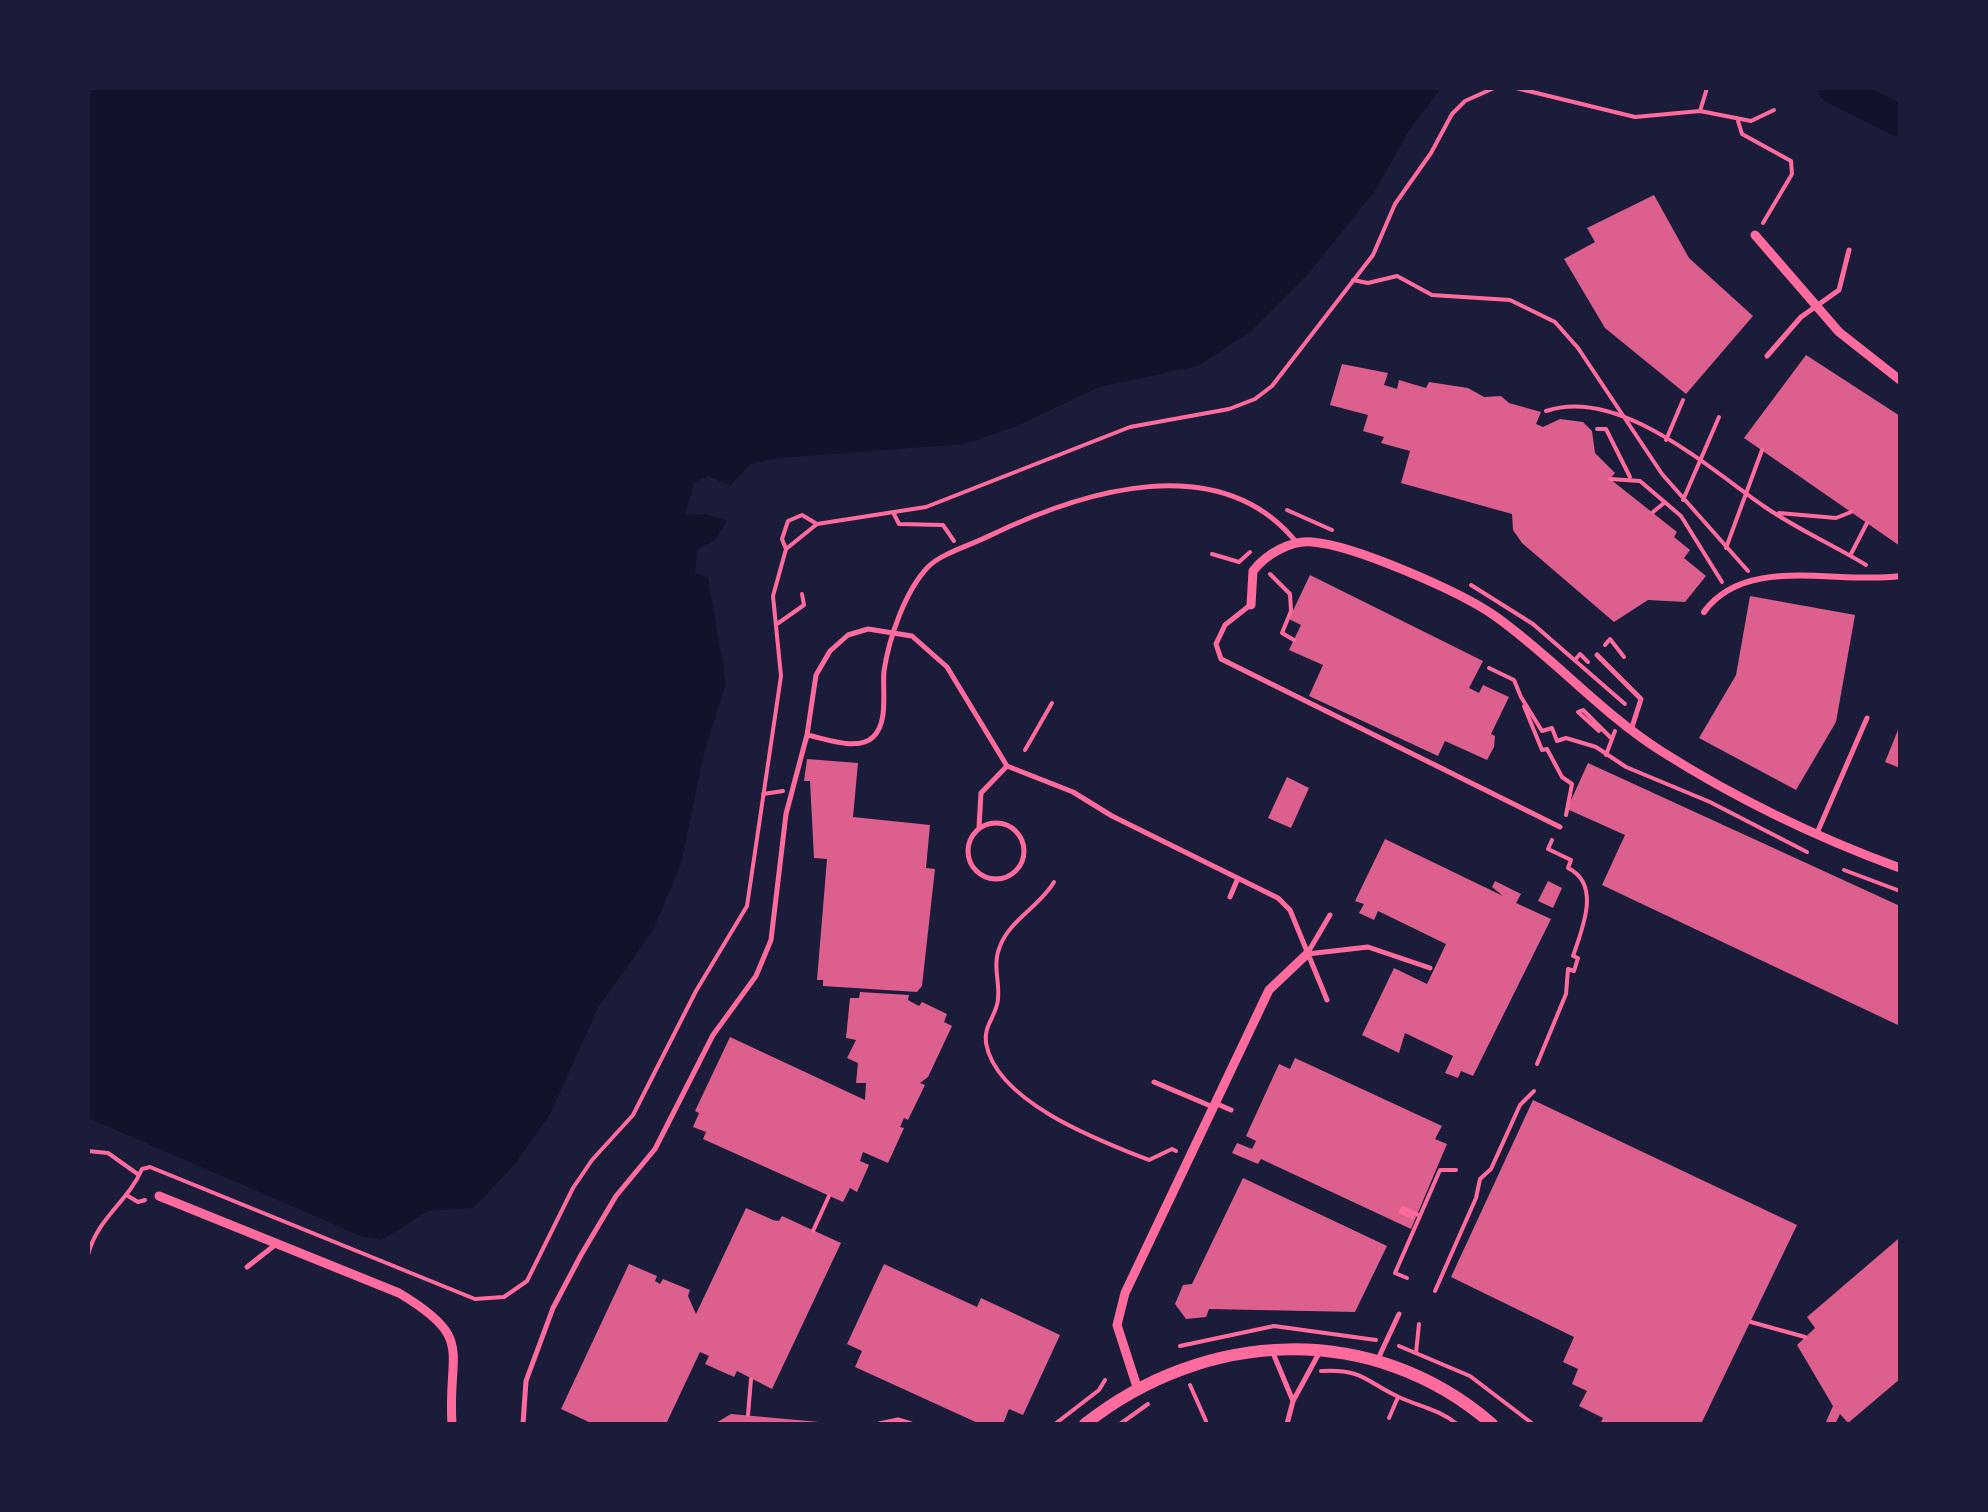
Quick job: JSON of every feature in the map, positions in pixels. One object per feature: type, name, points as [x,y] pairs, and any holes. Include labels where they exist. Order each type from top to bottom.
[{"type":"main road","points":[[1085,1424],[1116,1400],[1184,1365],[1270,1349],[1320,1350],[1378,1362],[1432,1384],[1492,1424]]},
{"type":"street","points":[[1755,235],[1815,307],[1900,380]]},
{"type":"street","points":[[1251,605],[1253,571],[1280,549],[1297,543],[1333,547],[1430,582],[1490,613],[1536,646],[1630,731],[1702,776],[1817,833],[1900,868]]},
{"type":"street","points":[[1704,612],[1725,591],[1754,577],[1900,576]]},
{"type":"street","points":[[1138,1390],[1117,1324],[1125,1293],[1269,990],[1307,954]]},
{"type":"street","points":[[159,1196],[399,1294],[429,1311],[448,1330],[456,1356],[452,1424]]},
{"type":"lane","points":[[1767,356],[1784,332],[1839,290],[1849,250]]},
{"type":"lane","points":[[807,734],[862,744],[874,737],[882,722],[884,668],[911,592],[930,565],[1046,508],[1095,494],[1176,486],[1205,488],[1272,516],[1297,543]]},
{"type":"lane","points":[[1251,605],[1225,624],[1216,644],[1221,659],[1560,827]]},
{"type":"lane","points":[[523,1424],[526,1382],[572,1272],[616,1196],[655,1150],[713,1035],[756,976],[771,940],[791,789],[807,734],[816,675],[830,651],[848,634],[868,629],[912,636],[947,667],[1007,766],[1074,792],[1112,816],[1278,898],[1290,910],[1327,1000]]},
{"type":"lane","points":[[1596,656],[1641,699],[1630,731]]},
{"type":"lane","points":[[1817,833],[1867,718]]},
{"type":"lane","points":[[979,827],[994,822],[1017,831],[1024,854],[1011,875],[994,879],[972,866],[967,850],[979,827],[980,792],[1007,766]]},
{"type":"lane","points":[[1230,897],[1238,878]]},
{"type":"lane","points":[[1307,954],[1330,915]]},
{"type":"lane","points":[[1307,954],[1368,947],[1430,968]]},
{"type":"lane","points":[[1154,1082],[1231,1110]]},
{"type":"lane","points":[[247,1267],[275,1245]]},
{"type":"lane","points":[[1378,1362],[1399,1314]]},
{"type":"lane","points":[[1270,1349],[1284,1372],[1293,1400]]},
{"type":"lane","points":[[1287,1424],[1293,1400],[1320,1350]]},
{"type":"lane","points":[[879,1424],[898,1420],[911,1424]]},
{"type":"path","points":[[88,1255],[104,1220],[150,1167],[475,1299],[504,1297],[527,1281],[573,1188],[633,1114],[696,991],[738,927],[747,906],[781,676],[774,580],[786,549],[817,524],[926,506],[1130,427],[1229,409],[1255,399],[1272,386],[1373,255],[1395,204],[1425,163],[1452,114],[1465,101],[1494,88]]},
{"type":"path","points":[[1516,88],[1635,118],[1700,111],[1758,120],[1774,110]]},
{"type":"path","points":[[1700,111],[1706,90]]},
{"type":"path","points":[[1738,119],[1742,134],[1788,157],[1792,168],[1755,235]]},
{"type":"path","points":[[1354,280],[1368,283],[1401,277],[1432,295],[1510,300],[1555,322],[1578,348],[1683,500],[1754,577]]},
{"type":"path","points":[[1666,440],[1682,400]]},
{"type":"path","points":[[1546,411],[1576,404],[1602,410],[1666,440],[1774,513],[1868,566]]},
{"type":"path","points":[[1683,500],[1718,416]]},
{"type":"path","points":[[1597,428],[1606,429],[1630,478],[1681,516],[1705,560],[1719,572],[1725,591]]},
{"type":"path","points":[[1726,548],[1762,450]]},
{"type":"path","points":[[1610,479],[1630,478]]},
{"type":"path","points":[[1652,512],[1664,504]]},
{"type":"path","points":[[1774,513],[1836,518],[1852,512]]},
{"type":"path","points":[[894,514],[899,524],[943,525],[960,550]]},
{"type":"path","points":[[786,549],[782,539],[788,521],[802,515],[817,524]]},
{"type":"path","points":[[1851,554],[1867,522]]},
{"type":"path","points":[[1212,554],[1239,562],[1256,548]]},
{"type":"path","points":[[1270,574],[1290,594],[1291,611],[1282,633],[1294,640]]},
{"type":"path","points":[[777,624],[804,605],[802,594]]},
{"type":"path","points":[[1605,645],[1610,639],[1624,657]]},
{"type":"path","points":[[1574,660],[1580,654],[1587,661]]},
{"type":"path","points":[[1489,668],[1514,680],[1542,750],[1547,749],[1560,774],[1572,784],[1564,820]]},
{"type":"path","points":[[1521,697],[1542,731],[1552,728],[1557,741],[1573,740],[1606,754],[1806,852]]},
{"type":"path","points":[[1025,750],[1052,703]]},
{"type":"path","points":[[1599,732],[1578,712],[1583,710],[1612,740]]},
{"type":"path","points":[[1606,754],[1615,730]]},
{"type":"path","points":[[763,794],[791,789]]},
{"type":"path","points":[[1537,1064],[1566,994],[1569,984],[1565,980],[1578,958],[1573,956],[1588,888],[1583,876],[1568,868],[1571,860],[1548,850],[1552,840]]},
{"type":"path","points":[[1844,870],[1900,891]]},
{"type":"path","points":[[1054,882],[1000,944],[998,1006],[988,1023],[986,1042],[998,1070],[1018,1094],[1097,1137],[1149,1160],[1172,1149],[1189,1158]]},
{"type":"path","points":[[1435,1291],[1476,1198],[1480,1178],[1491,1169],[1520,1105],[1534,1091]]},
{"type":"path","points":[[88,1151],[108,1153],[140,1175]]},
{"type":"path","points":[[1406,1278],[1395,1273],[1415,1216],[1440,1170],[1456,1170]]},
{"type":"path","points":[[128,1196],[138,1202],[159,1196]]},
{"type":"path","points":[[813,1230],[829,1196]]},
{"type":"path","points":[[1751,1322],[1805,1337]]},
{"type":"path","points":[[1416,1353],[1419,1324]]},
{"type":"path","points":[[1180,1346],[1274,1326],[1376,1340]]},
{"type":"path","points":[[1399,1346],[1470,1376],[1533,1424]]},
{"type":"path","points":[[1320,1372],[1336,1370],[1376,1380],[1398,1397],[1431,1408],[1458,1424]]},
{"type":"path","points":[[748,1414],[751,1379]]},
{"type":"path","points":[[1055,1424],[1106,1380]]},
{"type":"path","points":[[1201,1381],[1190,1384],[1206,1421]]},
{"type":"path","points":[[1389,1418],[1398,1397]]},
{"type":"path","points":[[1120,1424],[1126,1418]]},
{"type":"shaded area","points":[[88,88],[1441,88],[1410,129],[1375,191],[1308,274],[1252,330],[1198,366],[1099,387],[1017,426],[965,444],[779,458],[750,464],[730,486],[709,476],[694,483],[685,515],[707,514],[727,521],[716,539],[697,550],[695,573],[708,578],[726,683],[704,753],[681,864],[652,932],[599,1006],[550,1114],[515,1164],[473,1208],[428,1211],[382,1240],[361,1236],[88,1118]]},
{"type":"building","points":[[1654,195],[1689,258],[1753,316],[1686,394],[1605,328],[1564,259],[1595,242],[1587,228]]},
{"type":"building","points":[[1806,355],[1900,416],[1900,546],[1744,438]]},
{"type":"building","points":[[1342,364],[1388,373],[1384,385],[1397,389],[1399,380],[1426,388],[1429,382],[1468,388],[1484,397],[1501,396],[1509,403],[1541,412],[1536,424],[1543,427],[1560,419],[1583,422],[1592,431],[1595,453],[1615,473],[1610,479],[1677,532],[1674,537],[1690,550],[1684,558],[1706,576],[1685,602],[1648,600],[1614,622],[1522,543],[1513,530],[1512,514],[1401,483],[1410,451],[1381,443],[1384,437],[1363,431],[1368,415],[1330,405]]},
{"type":"building","points":[[1310,575],[1483,661],[1469,688],[1479,693],[1483,685],[1509,697],[1491,734],[1495,736],[1494,747],[1487,760],[1445,741],[1438,756],[1309,696],[1323,665],[1289,650],[1301,625],[1289,619]]},
{"type":"building","points":[[1750,596],[1855,615],[1836,722],[1796,790],[1699,738],[1736,675]]},
{"type":"building","points":[[1900,725],[1900,768],[1885,762]]},
{"type":"building","points":[[807,759],[858,763],[853,817],[930,825],[926,868],[935,869],[922,986],[917,992],[823,986],[823,980],[817,980],[827,859],[814,858],[810,781],[804,781]]},
{"type":"building","points":[[1588,763],[1900,906],[1900,1026],[1602,885],[1625,835],[1567,809]]},
{"type":"building","points":[[1287,777],[1309,788],[1291,828],[1268,818]]},
{"type":"building","points":[[1385,839],[1503,896],[1492,887],[1495,881],[1521,894],[1516,903],[1551,919],[1473,1076],[1461,1071],[1458,1078],[1445,1073],[1453,1056],[1405,1033],[1399,1053],[1362,1035],[1394,968],[1427,984],[1446,944],[1378,911],[1374,920],[1359,913],[1364,904],[1355,901]]},
{"type":"building","points":[[1548,881],[1562,888],[1553,908],[1538,901]]},
{"type":"building","points":[[860,992],[909,995],[908,1000],[919,1006],[922,1002],[947,1014],[944,1022],[952,1026],[928,1077],[920,1083],[925,1085],[908,1120],[904,1118],[900,1127],[904,1128],[888,1163],[863,1152],[860,1161],[869,1165],[857,1192],[850,1188],[843,1202],[703,1139],[706,1132],[693,1127],[699,1113],[695,1111],[730,1037],[865,1100],[866,1083],[856,1083],[858,1063],[847,1058],[856,1040],[846,1038],[850,998],[859,998]]},
{"type":"building","points":[[1295,1058],[1442,1126],[1435,1139],[1447,1144],[1411,1229],[1261,1159],[1258,1164],[1232,1153],[1237,1143],[1252,1149],[1256,1141],[1246,1136],[1279,1064],[1290,1069]]},
{"type":"building","points":[[1533,1100],[1797,1225],[1701,1424],[1600,1424],[1603,1418],[1579,1406],[1587,1391],[1572,1384],[1578,1369],[1563,1362],[1574,1337],[1451,1277]]},
{"type":"building","points":[[1243,1178],[1387,1246],[1355,1312],[1209,1309],[1206,1317],[1186,1319],[1175,1304],[1183,1285],[1192,1284]]},
{"type":"building","points":[[746,1208],[773,1220],[779,1221],[782,1216],[841,1243],[772,1389],[737,1371],[734,1377],[705,1364],[709,1356],[700,1352],[666,1424],[593,1424],[561,1409],[629,1264],[657,1276],[655,1281],[660,1284],[663,1279],[690,1290],[688,1296],[696,1314]]},
{"type":"building","points":[[1898,1239],[1900,1379],[1848,1423],[1840,1414],[1835,1424],[1825,1424],[1833,1406],[1797,1345],[1815,1328],[1807,1317]]},
{"type":"building","points":[[884,1264],[977,1307],[981,1298],[1060,1335],[1023,1415],[1009,1409],[1003,1424],[980,1424],[855,1367],[862,1351],[847,1344]]},
{"type":"building","points":[[731,1414],[819,1422],[714,1424]]},
{"type":"waterway","points":[[1834,88],[1900,121]]}]
